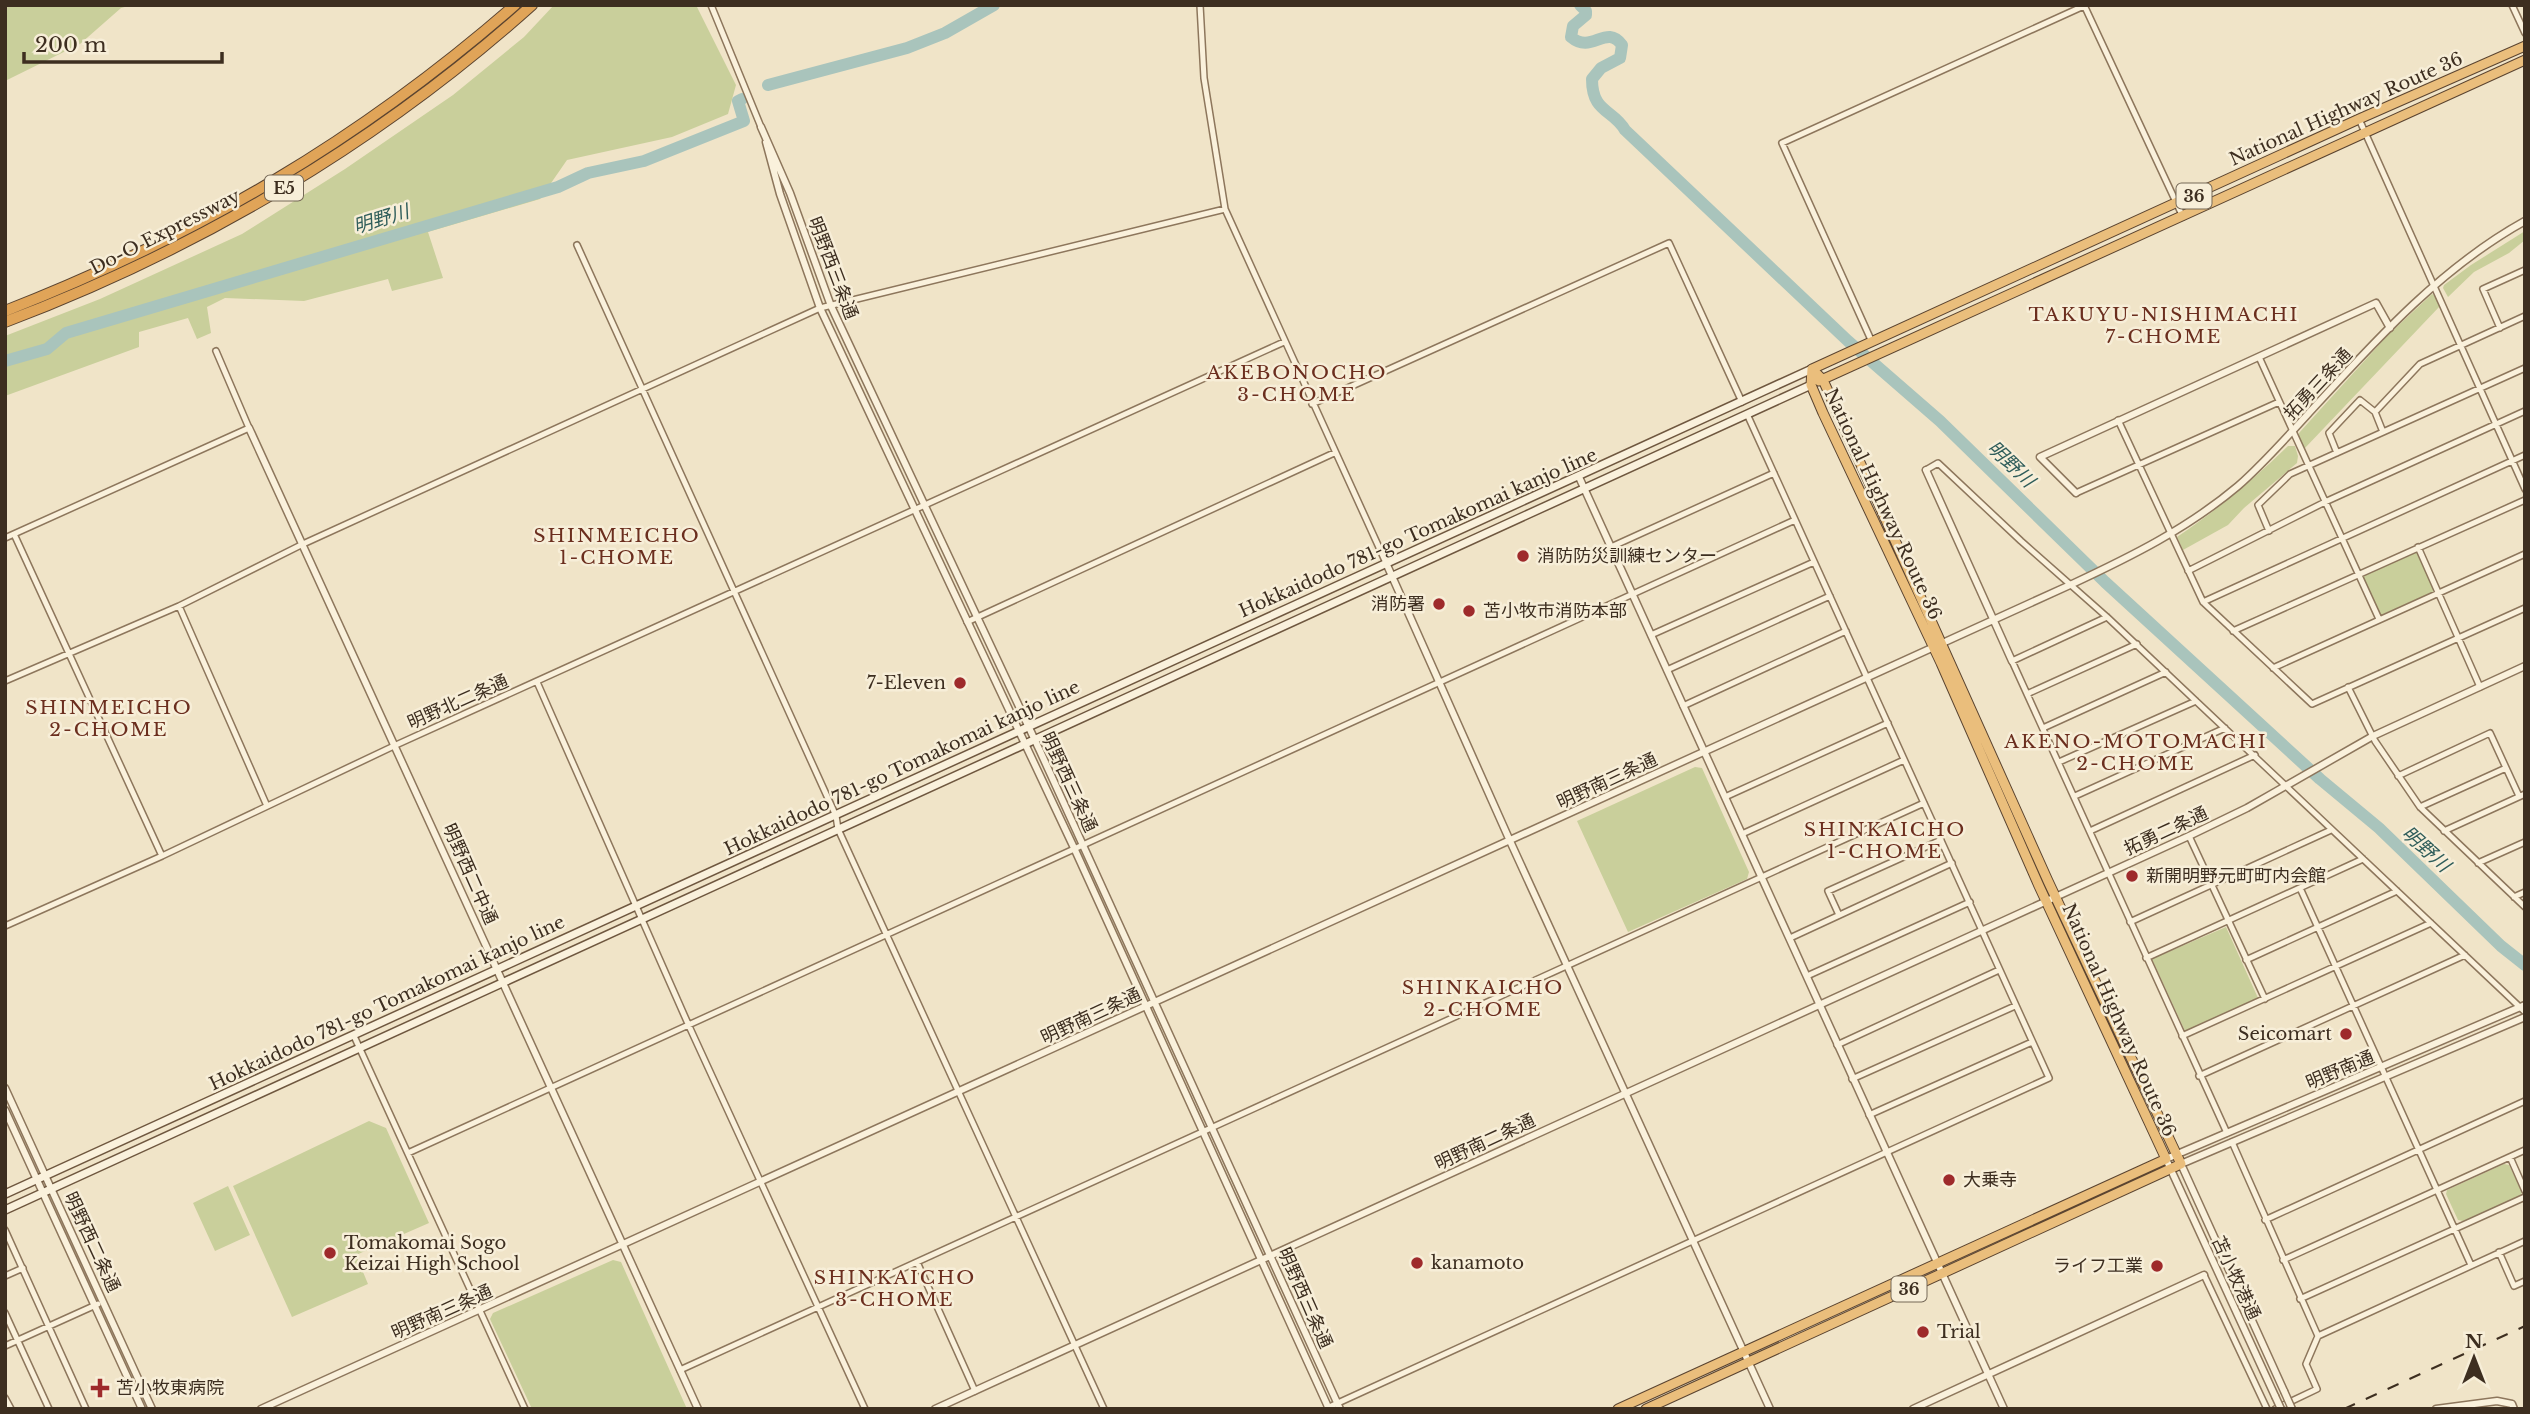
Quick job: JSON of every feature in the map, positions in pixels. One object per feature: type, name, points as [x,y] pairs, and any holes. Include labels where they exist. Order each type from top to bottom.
[{"type":"highway","name":"Do-O Expressway","points":[[5,311],[169,240],[274,181],[386,109],[443,66],[515,5]]},
{"type":"highway","name":"Do-O Expressway","points":[[5,322],[125,273],[175,249],[293,183],[338,155],[450,74],[532,5]]},
{"type":"highway","name":"National Highway Route 36","points":[[1937,645],[1811,385],[1812,369],[2525,46]]},
{"type":"highway","name":"National Highway Route 36","points":[[1811,385],[2525,60]]},
{"type":"highway","points":[[1812,369],[1823,380]]},
{"type":"highway","name":"National Highway Route 36","points":[[1618,1409],[2166,1159],[1937,645],[1823,380]]},
{"type":"highway","name":"National Highway Route 36","points":[[2051,899],[2181,1164]]},
{"type":"highway","name":"36","points":[[1646,1409],[2181,1164]]},
{"type":"main road","name":"Hokkaidodo 781-go Tomakomai kanjo line","points":[[5,1194],[1812,369]]},
{"type":"main road","name":"Hokkaidodo 781-go Tomakomai kanjo line","points":[[5,1210],[1811,385]]},
{"type":"street","name":"明野西三条通","points":[[711,5],[790,193],[831,306],[1084,846],[1339,1406]]},
{"type":"street","points":[[1200,5],[1204,78],[1225,209],[1770,1409]]},
{"type":"street","points":[[1868,344],[1782,143],[2085,5],[2183,217]]},
{"type":"street","points":[[2512,5],[2525,33]]},
{"type":"street","points":[[2359,119],[2525,489]]},
{"type":"street","name":"明野西三条通","points":[[761,127],[780,194],[820,308],[1075,850],[1328,1408]]},
{"type":"street","points":[[5,681],[179,606],[303,544],[820,308],[1225,209]]},
{"type":"street","name":"拓勇三条通","points":[[2070,585],[2171,536],[2206,512],[2232,491],[2292,433],[2434,284],[2491,240],[2525,220]]},
{"type":"street","points":[[1312,404],[1669,243],[1742,402]]},
{"type":"street","points":[[577,245],[836,816],[838,829],[1104,1409]]},
{"type":"street","points":[[2500,328],[2483,289],[2525,270]]},
{"type":"street","points":[[2279,402],[2076,493],[2040,457],[2376,303],[2390,328]]},
{"type":"street","points":[[2375,412],[2420,365],[2525,316]]},
{"type":"street","name":"明野北二条通","points":[[5,926],[162,856],[396,745],[1284,342]]},
{"type":"street","name":"明野西二中通","points":[[216,351],[698,1409]]},
{"type":"street","points":[[2259,357],[2379,619]]},
{"type":"street","points":[[2269,531],[2258,505],[2290,474],[2525,368]]},
{"type":"street","points":[[2337,453],[2329,433],[2360,400],[2375,412],[2383,432]]},
{"type":"street","points":[[2188,571],[2325,502],[2525,411]]},
{"type":"street","points":[[1328,1408],[1339,1406],[2049,1079],[1747,414]]},
{"type":"street","points":[[2118,420],[2203,602],[2312,704],[2525,608]]},
{"type":"street","points":[[5,538],[249,428]]},
{"type":"street","points":[[967,622],[1334,453]]},
{"type":"street","points":[[2203,602],[2525,455]]},
{"type":"street","points":[[2227,1133],[1926,470],[1938,463],[2137,644],[2524,1010]]},
{"type":"street","points":[[1611,547],[1774,473]]},
{"type":"street","points":[[1579,477],[2004,1409]]},
{"type":"street","points":[[2233,631],[2525,500]]},
{"type":"street","points":[[408,1153],[1795,520]]},
{"type":"street","points":[[14,534],[162,856]]},
{"type":"street","points":[[2418,547],[2480,687]]},
{"type":"street","points":[[2273,668],[2525,554]]},
{"type":"street","points":[[1651,635],[1814,562]]},
{"type":"street","points":[[1937,645],[2070,585]]},
{"type":"street","points":[[1667,670],[1830,596]]},
{"type":"street","points":[[179,606],[267,806]]},
{"type":"street","points":[[2012,661],[2107,617]]},
{"type":"street","points":[[1683,706],[1846,631]]},
{"type":"street","points":[[2027,694],[2137,644]]},
{"type":"street","name":"明野南三条通","points":[[261,1409],[1937,645]]},
{"type":"street","points":[[2373,736],[2525,666]]},
{"type":"street","points":[[2043,728],[2166,672]]},
{"type":"street","points":[[537,682],[689,1026],[864,1409]]},
{"type":"street","points":[[2348,687],[2373,736],[2420,807],[2525,907]]},
{"type":"street","points":[[2059,762],[2196,701]]},
{"type":"street","points":[[1725,797],[1888,723]]},
{"type":"street","points":[[2075,796],[2225,728]]},
{"type":"street","points":[[2398,776],[2490,733],[2522,795],[2444,831]]},
{"type":"street","name":"拓勇二条通","points":[[2051,899],[2189,836],[2286,786],[2373,736]]},
{"type":"street","points":[[2090,831],[2255,755]]},
{"type":"street","points":[[1742,834],[1905,760]]},
{"type":"street","points":[[2420,807],[2506,768]]},
{"type":"street","points":[[680,1370],[1924,803]]},
{"type":"street","points":[[2130,922],[2331,830]]},
{"type":"street","points":[[2189,836],[2265,999]]},
{"type":"street","points":[[1839,915],[1828,891],[1941,840]]},
{"type":"street","points":[[2478,863],[2525,842]]},
{"type":"street","points":[[2146,958],[2363,859]]},
{"type":"street","points":[[1790,937],[1952,863]]},
{"type":"street","points":[[2300,888],[2471,1265]]},
{"type":"street","points":[[2246,960],[2397,891]]},
{"type":"street","points":[[2514,897],[2525,892]]},
{"type":"street","name":"明野南二条通","points":[[935,1409],[2051,899]]},
{"type":"street","points":[[1807,975],[1970,902]]},
{"type":"street","points":[[2182,1037],[2431,923]]},
{"type":"street","points":[[2199,1076],[2465,955]]},
{"type":"street","points":[[1837,1045],[1999,970]]},
{"type":"street","points":[[1852,1079],[2015,1006]]},
{"type":"street","name":"明野南通","points":[[2166,1159],[2524,1010]]},
{"type":"street","name":"明野南通","points":[[2181,1164],[2386,1076],[2524,1010]]},
{"type":"street","points":[[354,1036],[525,1409]]},
{"type":"street","points":[[1869,1115],[2032,1042]]},
{"type":"street","name":"明野西二条通","points":[[5,1088],[152,1409]]},
{"type":"street","points":[[2265,1220],[2525,1101]]},
{"type":"street","points":[[2282,1109],[2286,1119]]},
{"type":"street","name":"明野西二条通","points":[[5,1110],[142,1409]]},
{"type":"street","points":[[2232,1142],[2318,1336]]},
{"type":"street","points":[[2283,1260],[2525,1150]]},
{"type":"street","points":[[2510,1157],[2525,1191]]},
{"type":"street","name":"苫小牧港通","points":[[2166,1159],[2281,1409]]},
{"type":"street","name":"苫小牧港通","points":[[2181,1164],[2292,1409]]},
{"type":"street","points":[[2300,1299],[2525,1197]]},
{"type":"street","points":[[5,1230],[86,1409]]},
{"type":"street","points":[[2275,1409],[2317,1389],[2306,1364],[2318,1336],[2525,1241]]},
{"type":"street","points":[[2499,1252],[2514,1286],[2525,1281]]},
{"type":"street","points":[[917,1262],[975,1391]]},
{"type":"street","points":[[5,1276],[23,1268]]},
{"type":"street","points":[[1913,1409],[2204,1275],[2267,1409]]},
{"type":"street","points":[[5,1346],[104,1302]]},
{"type":"street","points":[[5,1312],[49,1409]]},
{"type":"street","points":[[5,1398],[10,1409]]},
{"type":"street","points":[[2437,1409],[2497,1401],[2512,1404],[2514,1409]]},
{"type":"green space","points":[[5,5],[132,5],[121,8],[80,44],[5,81]]},
{"type":"green space","points":[[554,5],[696,5],[736,85],[728,114],[672,137],[567,160],[540,199],[428,232],[443,278],[392,291],[388,279],[304,301],[225,298],[207,307],[211,333],[197,339],[188,318],[139,332],[139,347],[5,396],[5,336],[100,299],[242,234],[345,169],[453,95],[524,37]]},
{"type":"green space","points":[[2525,231],[2525,240],[2509,253],[2474,272],[2448,297],[2444,285]]},
{"type":"green space","points":[[2432,294],[2436,296],[2440,306],[2305,448],[2299,440],[2299,433],[2387,336]]},
{"type":"green space","points":[[2288,446],[2295,446],[2297,463],[2228,525],[2183,550],[2177,537],[2234,494]]},
{"type":"green space","points":[[2417,551],[2435,591],[2381,615],[2362,575]]},
{"type":"green space","points":[[1695,767],[1702,768],[1749,872],[1747,879],[1628,932],[1577,821]]},
{"type":"green space","points":[[2226,927],[2258,998],[2185,1031],[2152,959]]},
{"type":"green space","points":[[369,1121],[386,1128],[429,1223],[356,1255],[368,1284],[292,1317],[233,1186]]},
{"type":"green space","points":[[2504,1164],[2509,1165],[2522,1192],[2521,1196],[2463,1221],[2458,1220],[2446,1194],[2447,1190]]},
{"type":"green space","points":[[228,1186],[250,1235],[215,1251],[193,1203]]},
{"type":"green space","points":[[613,1260],[621,1262],[687,1409],[532,1409],[490,1319],[493,1313]]},
{"type":"waterway","name":"明野川","points":[[768,85],[907,48],[945,33],[994,5]]},
{"type":"waterway","name":"明野川","points":[[1580,5],[1586,15],[1573,26],[1571,37],[1586,43],[1610,37],[1622,45],[1620,58],[1601,68],[1592,79],[1599,105],[1848,341],[1940,421],[2105,582],[2320,779],[2379,828],[2501,946],[2525,965]]},
{"type":"waterway","name":"明野川","points":[[5,361],[47,349],[66,333],[558,187],[588,173],[644,161],[744,121],[738,101],[742,99]]},
{"type":"railway","points":[[2344,1409],[2525,1326]]},
{"type":"place","name":"消防防災訓練センター","points":[[1523,556]]},
{"type":"place","name":"消防署","points":[[1439,604]]},
{"type":"place","name":"苫小牧市消防本部","points":[[1469,611]]},
{"type":"place","name":"7-Eleven","points":[[960,683]]},
{"type":"place","name":"新開明野元町町内会館","points":[[2132,876]]},
{"type":"place","name":"Seicomart","points":[[2346,1034]]},
{"type":"place","name":"大乗寺","points":[[1949,1180]]},
{"type":"place","name":"Tomakomai Sogo Keizai High School","points":[[330,1253]]},
{"type":"place","name":"kanamoto","points":[[1417,1263]]},
{"type":"place","name":"ライフ工業","points":[[2157,1266]]},
{"type":"place","name":"Trial","points":[[1923,1332]]},
{"type":"place","name":"苫小牧東病院","points":[[100,1388]]},
{"type":"district","name":"TAKUYU-NISHIMACHI 7-CHOME","points":[[2164,325]]},
{"type":"district","name":"AKEBONOCHO 3-CHOME","points":[[1297,383]]},
{"type":"district","name":"SHINMEICHO 1-CHOME","points":[[617,546]]},
{"type":"district","name":"SHINMEICHO 2-CHOME","points":[[109,718]]},
{"type":"district","name":"AKENO-MOTOMACHI 2-CHOME","points":[[2136,752]]},
{"type":"district","name":"SHINKAICHO 1-CHOME","points":[[1885,840]]},
{"type":"district","name":"SHINKAICHO 2-CHOME","points":[[1483,998]]},
{"type":"district","name":"SHINKAICHO 3-CHOME","points":[[895,1288]]}]
